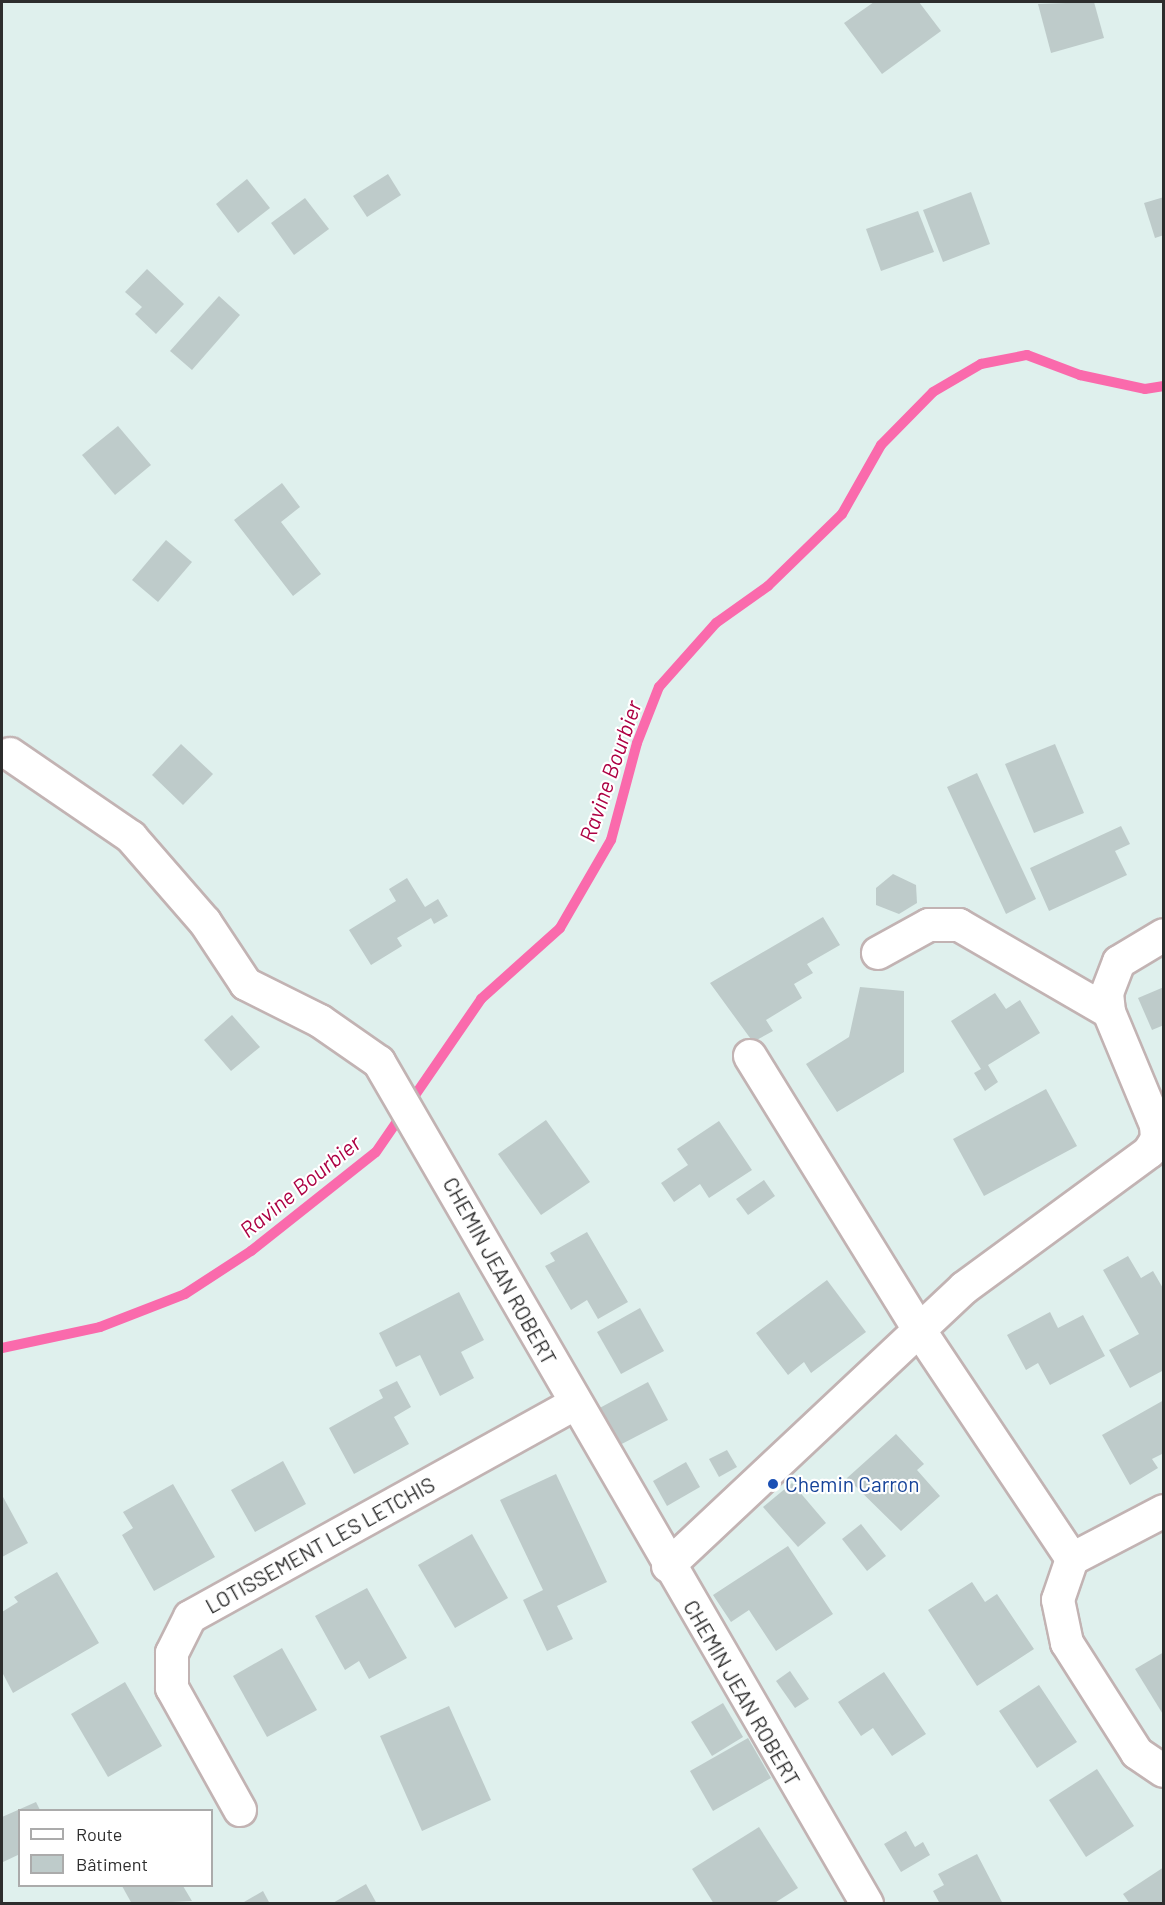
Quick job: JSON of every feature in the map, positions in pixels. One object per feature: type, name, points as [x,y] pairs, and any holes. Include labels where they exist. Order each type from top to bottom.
[{"type":"street","name":"CHEMIN JEAN ROBERT","points":[[10,754],[131,837],[205,922],[246,984],[320,1021],[379,1062],[668,1566],[867,1904]]},
{"type":"street","points":[[878,953],[929,925],[959,926],[1109,1012]]},
{"type":"street","points":[[668,1566],[964,1288],[1135,1164],[1160,1140],[1152,1110],[1109,1012],[1110,975],[1119,962],[1164,935]]},
{"type":"street","points":[[750,1056],[920,1331],[1072,1558]]},
{"type":"street","name":"LOTISSEMENT LES LETCHIS","points":[[240,1810],[172,1688],[172,1653],[190,1617],[575,1404]]},
{"type":"street","points":[[1164,1511],[1072,1558],[1058,1600],[1067,1643],[1137,1753],[1164,1771]]},
{"type":"building","points":[[874,2],[919,2],[941,31],[882,74],[844,23]]},
{"type":"building","points":[[1094,2],[1104,38],[1051,53],[1038,4]]},
{"type":"building","points":[[388,174],[401,195],[367,217],[353,196]]},
{"type":"building","points":[[247,179],[270,208],[238,233],[216,204]]},
{"type":"building","points":[[971,192],[990,244],[943,262],[923,210]]},
{"type":"building","points":[[1164,197],[1164,235],[1155,238],[1144,203]]},
{"type":"building","points":[[305,198],[329,229],[294,255],[271,223]]},
{"type":"building","points":[[918,211],[934,252],[881,271],[866,229]]},
{"type":"building","points":[[147,269],[184,304],[156,334],[135,314],[142,307],[125,292]]},
{"type":"building","points":[[219,296],[240,315],[192,370],[170,351]]},
{"type":"building","points":[[118,426],[151,465],[115,495],[82,455]]},
{"type":"building","points":[[282,483],[300,507],[281,522],[321,574],[293,596],[234,520]]},
{"type":"building","points":[[166,540],[192,562],[158,602],[132,580]]},
{"type":"building","points":[[181,744],[213,774],[183,805],[152,775]]},
{"type":"building","points":[[1055,744],[1084,813],[1034,833],[1005,764]]},
{"type":"building","points":[[977,773],[1036,899],[1006,914],[947,787]]},
{"type":"building","points":[[1121,826],[1130,844],[1115,851],[1127,875],[1049,911],[1030,868]]},
{"type":"building","points":[[893,874],[916,885],[917,903],[899,914],[876,905],[876,888]]},
{"type":"building","points":[[407,878],[425,907],[438,899],[448,916],[434,924],[431,918],[397,938],[402,946],[371,965],[349,930],[396,901],[389,889]]},
{"type":"building","points":[[823,917],[840,945],[807,964],[813,973],[794,984],[802,998],[766,1020],[773,1031],[753,1042],[710,983]]},
{"type":"building","points":[[860,987],[904,991],[904,1072],[837,1112],[806,1064],[849,1037]]},
{"type":"building","points":[[1164,987],[1164,1025],[1152,1030],[1138,998]]},
{"type":"building","points":[[995,993],[1006,1009],[1020,1000],[1040,1033],[988,1065],[998,1082],[985,1091],[974,1073],[981,1069],[951,1021]]},
{"type":"building","points":[[232,1015],[260,1047],[231,1071],[204,1040]]},
{"type":"building","points":[[1046,1089],[1077,1146],[984,1196],[953,1139]]},
{"type":"building","points":[[546,1120],[590,1182],[541,1215],[498,1154]]},
{"type":"building","points":[[719,1121],[752,1170],[709,1198],[700,1184],[674,1202],[661,1183],[688,1165],[677,1149]]},
{"type":"building","points":[[764,1180],[775,1196],[748,1215],[736,1199]]},
{"type":"building","points":[[587,1232],[628,1302],[598,1319],[587,1300],[571,1310],[545,1266],[555,1261],[550,1253]]},
{"type":"building","points":[[1128,1256],[1141,1278],[1153,1271],[1164,1290],[1164,1370],[1130,1388],[1109,1350],[1139,1334],[1103,1270]]},
{"type":"building","points":[[827,1280],[866,1332],[811,1373],[804,1362],[788,1375],[756,1333]]},
{"type":"building","points":[[459,1292],[484,1340],[461,1352],[474,1378],[440,1396],[420,1355],[396,1367],[379,1333]]},
{"type":"building","points":[[640,1308],[664,1351],[621,1374],[597,1332]]},
{"type":"building","points":[[1050,1312],[1058,1328],[1083,1315],[1105,1356],[1050,1385],[1038,1363],[1026,1370],[1007,1335]]},
{"type":"building","points":[[397,1381],[411,1407],[394,1417],[409,1444],[354,1474],[329,1428],[383,1398],[379,1390]]},
{"type":"building","points":[[648,1382],[668,1420],[614,1448],[594,1411]]},
{"type":"building","points":[[1164,1400],[1164,1453],[1152,1459],[1158,1468],[1130,1485],[1102,1435]]},
{"type":"building","points":[[896,1434],[924,1464],[917,1470],[940,1496],[901,1531],[847,1478]]},
{"type":"building","points":[[727,1450],[737,1467],[719,1477],[709,1459]]},
{"type":"building","points":[[283,1461],[306,1504],[255,1532],[231,1490]]},
{"type":"building","points":[[686,1462],[700,1487],[667,1506],[653,1481]]},
{"type":"building","points":[[556,1474],[607,1582],[557,1606],[573,1639],[547,1651],[523,1600],[543,1590],[500,1500]]},
{"type":"building","points":[[792,1483],[826,1523],[798,1547],[763,1507]]},
{"type":"building","points":[[173,1484],[215,1557],[154,1591],[122,1535],[133,1528],[123,1512]]},
{"type":"building","points":[[2,1495],[28,1543],[2,1557]]},
{"type":"building","points":[[861,1524],[886,1556],[867,1571],[842,1539]]},
{"type":"building","points":[[472,1534],[508,1598],[455,1628],[418,1565]]},
{"type":"building","points":[[788,1546],[833,1614],[776,1651],[749,1610],[731,1622],[713,1595]]},
{"type":"building","points":[[57,1572],[99,1643],[13,1693],[2,1672],[2,1612],[18,1602],[14,1597]]},
{"type":"building","points":[[972,1582],[985,1602],[997,1594],[1034,1649],[977,1686],[928,1610]]},
{"type":"building","points":[[367,1588],[407,1658],[369,1679],[359,1661],[345,1670],[315,1616]]},
{"type":"building","points":[[282,1648],[317,1710],[267,1737],[233,1676]]},
{"type":"building","points":[[1164,1652],[1164,1716],[1135,1669]]},
{"type":"building","points":[[790,1671],[809,1699],[795,1708],[776,1681]]},
{"type":"building","points":[[884,1672],[926,1734],[892,1756],[873,1728],[861,1736],[838,1702]]},
{"type":"building","points":[[125,1682],[162,1746],[108,1777],[71,1714]]},
{"type":"building","points":[[1039,1685],[1077,1742],[1037,1768],[999,1711]]},
{"type":"building","points":[[723,1703],[743,1737],[712,1756],[691,1722]]},
{"type":"building","points":[[449,1706],[491,1800],[422,1831],[380,1736]]},
{"type":"building","points":[[748,1738],[771,1778],[713,1811],[690,1771]]},
{"type":"building","points":[[1097,1769],[1134,1826],[1086,1857],[1049,1800]]},
{"type":"building","points":[[36,1802],[40,1809],[20,1809]]},
{"type":"building","points":[[18,1810],[18,1855],[3,1862],[2,1817]]},
{"type":"building","points":[[759,1827],[798,1888],[773,1904],[714,1904],[692,1869]]},
{"type":"building","points":[[906,1831],[915,1847],[923,1842],[930,1855],[901,1872],[884,1844]]},
{"type":"building","points":[[977,1854],[1003,1904],[940,1904],[933,1891],[944,1885],[938,1874]]},
{"type":"building","points":[[1164,1867],[1164,1904],[1130,1904],[1123,1894]]},
{"type":"building","points":[[366,1884],[377,1904],[331,1904]]},
{"type":"building","points":[[123,1887],[184,1887],[192,1901],[132,1904]]},
{"type":"building","points":[[263,1891],[270,1904],[245,1904],[244,1902]]},
{"type":"waterway","name":"Ravine Bourbier","points":[[2,1348],[100,1327],[185,1294],[251,1251],[376,1152],[481,999],[560,928],[611,840],[637,743],[659,687],[716,623],[768,586],[842,514],[881,445],[933,392],[981,364],[1027,355],[1080,375],[1145,389],[1164,386]]},
{"type":"place","name":"Chemin Carron","points":[[773,1484]]}]
